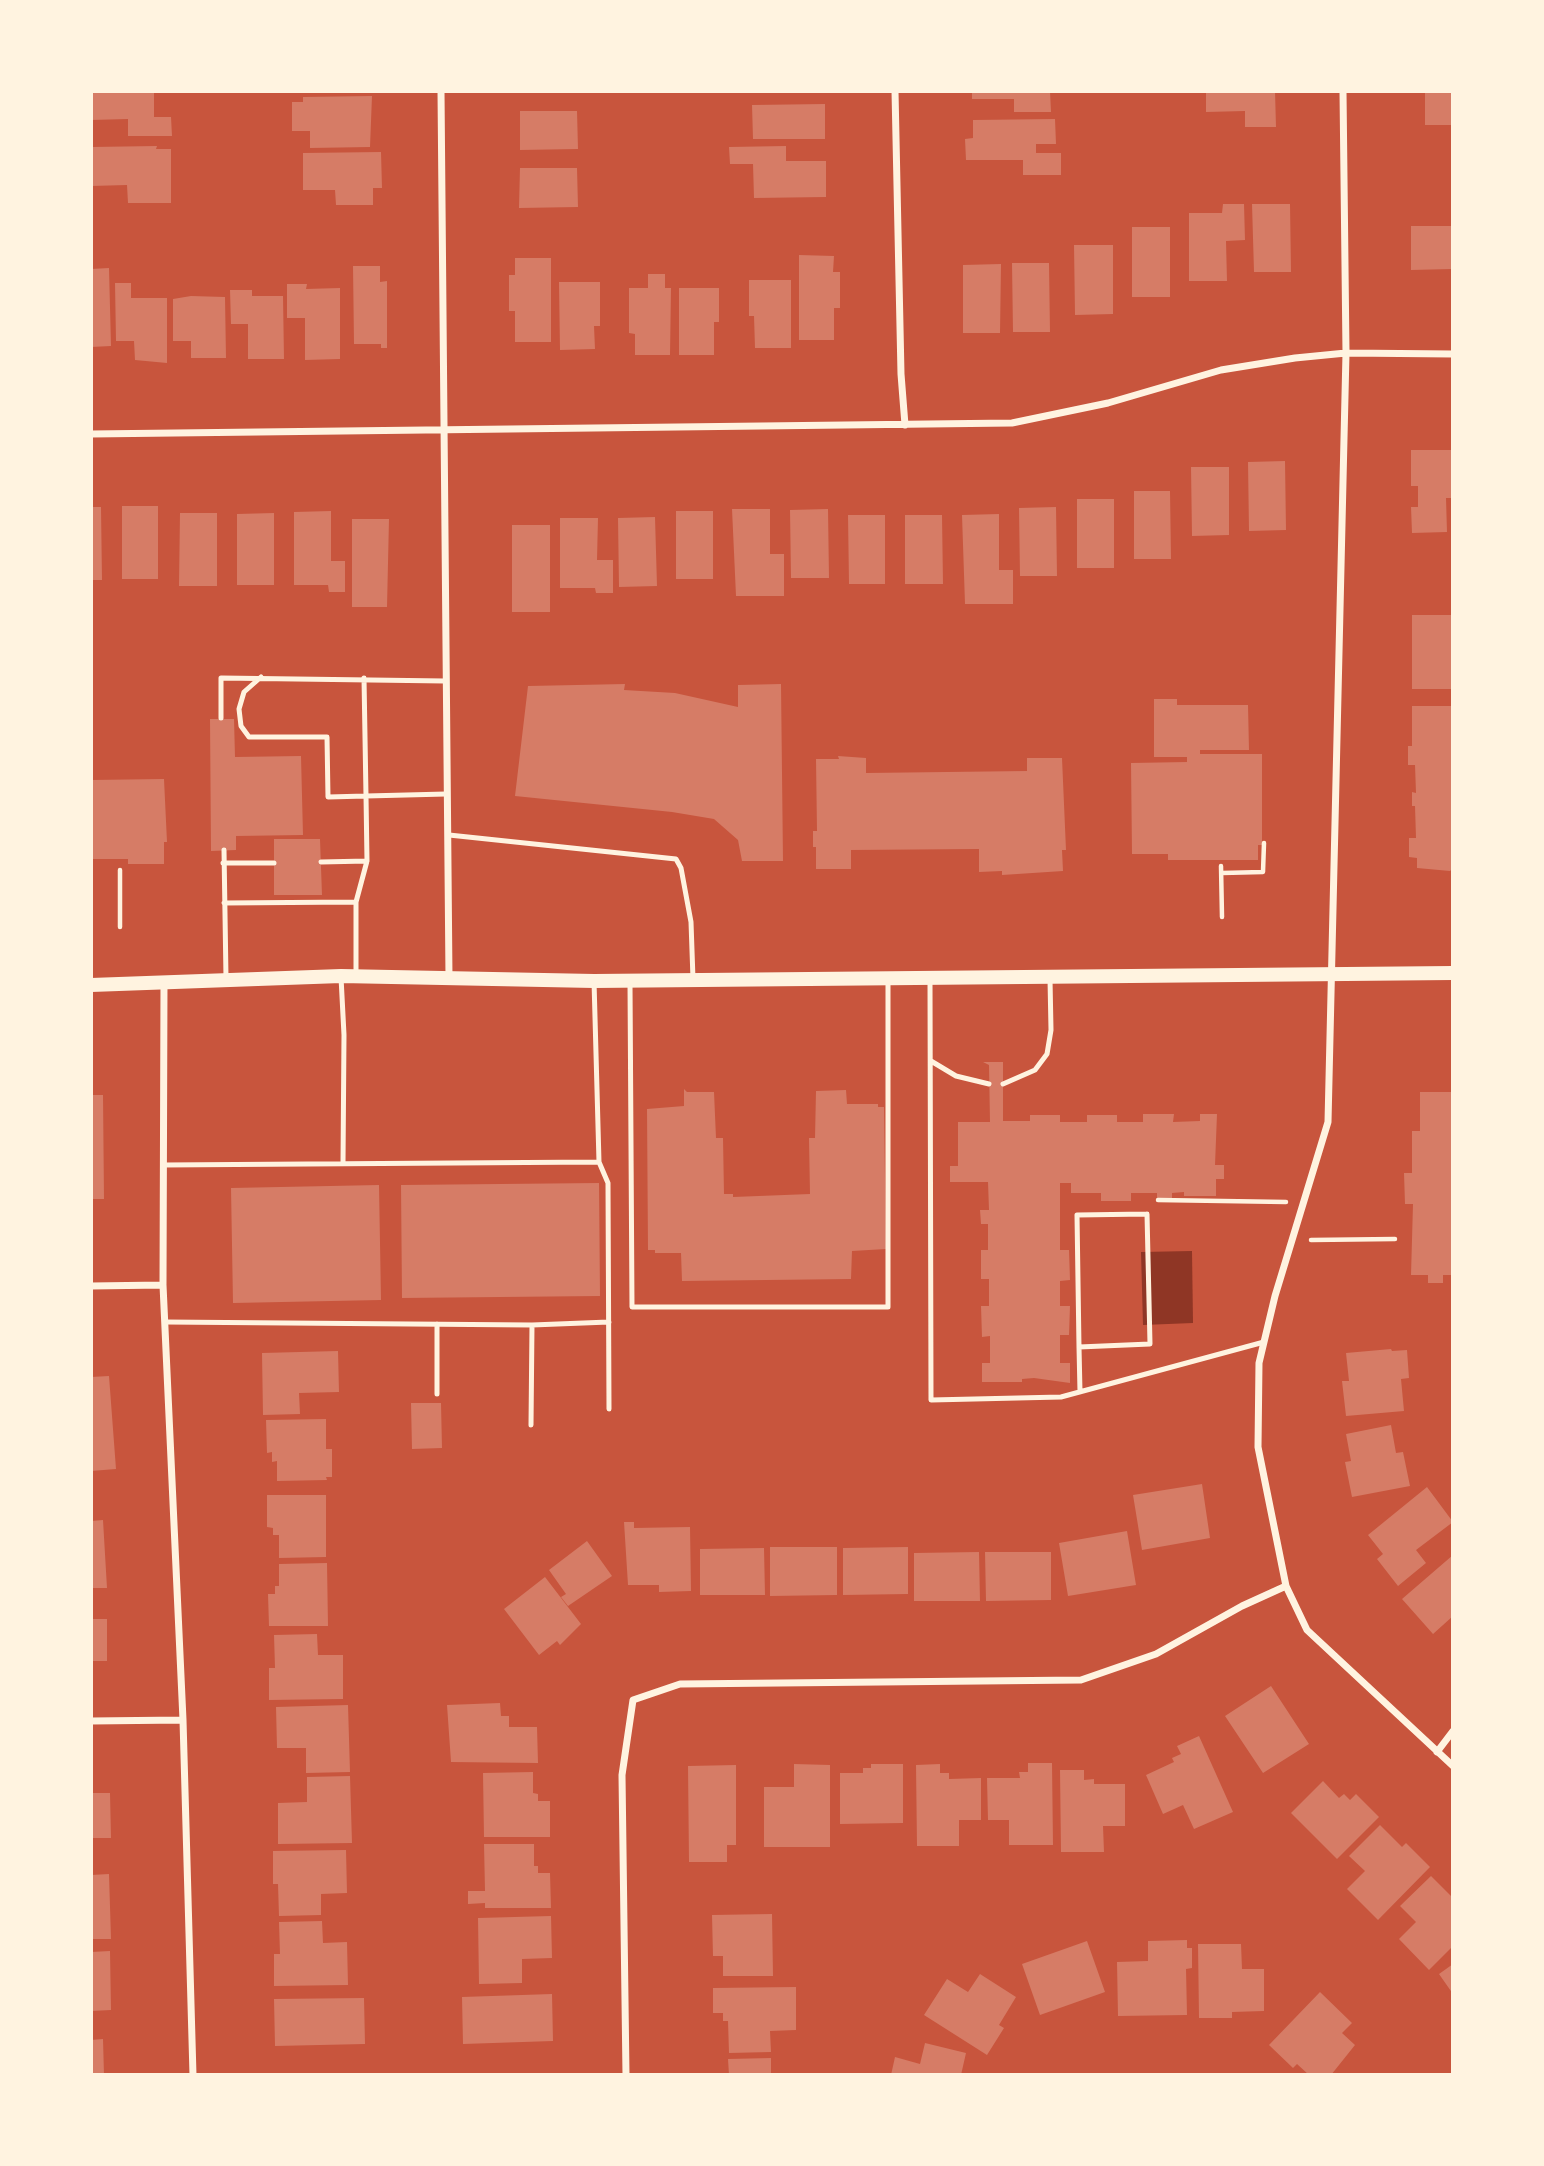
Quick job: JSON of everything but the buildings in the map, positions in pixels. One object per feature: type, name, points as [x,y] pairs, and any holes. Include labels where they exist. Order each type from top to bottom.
[{"type":"main road","points":[[91,985],[226,978],[341,976],[594,981],[1453,974]]},
{"type":"street","points":[[440,91],[446,430],[445,681],[449,978]]},
{"type":"street","points":[[895,91],[901,374],[905,425]]},
{"type":"street","points":[[1343,91],[1346,353],[1328,1122],[1259,1363],[1258,1447],[1286,1586],[1307,1630],[1453,1766]]},
{"type":"street","points":[[91,434],[1012,423],[1108,403],[1221,370],[1346,353],[1453,354]]},
{"type":"street","points":[[164,983],[163,1286],[183,1720],[193,2075]]},
{"type":"street","points":[[91,1286],[163,1286]]},
{"type":"street","points":[[626,2075],[622,1775],[633,1700],[680,1684],[1081,1680],[1156,1654],[1242,1606],[1286,1586]]},
{"type":"street","points":[[91,1721],[183,1720]]},
{"type":"street","points":[[1437,1752],[1453,1731]]},
{"type":"lane","points":[[261,677],[244,692],[239,709],[241,726],[249,737],[327,737],[328,797],[446,794]]},
{"type":"lane","points":[[221,718],[221,678],[445,681]]},
{"type":"lane","points":[[356,976],[356,902],[367,860],[364,678]]},
{"type":"lane","points":[[449,835],[676,859],[681,868],[691,922],[693,979]]},
{"type":"lane","points":[[224,850],[226,978]]},
{"type":"lane","points":[[321,862],[367,860]]},
{"type":"lane","points":[[223,863],[274,863]]},
{"type":"lane","points":[[224,903],[356,902]]},
{"type":"lane","points":[[341,976],[344,1035],[343,1163]]},
{"type":"lane","points":[[1003,1084],[1035,1070],[1047,1054],[1051,1030],[1050,976]]},
{"type":"lane","points":[[630,980],[632,1307],[888,1307],[888,977]]},
{"type":"lane","points":[[930,978],[931,1400],[1061,1397],[1264,1342]]},
{"type":"lane","points":[[594,981],[599,1162],[608,1182],[609,1409]]},
{"type":"lane","points":[[931,1061],[956,1076],[989,1084]]},
{"type":"lane","points":[[163,1165],[599,1162]]},
{"type":"lane","points":[[1079,1347],[1150,1343],[1147,1214],[1077,1215],[1079,1347],[1080,1392]]},
{"type":"lane","points":[[165,1322],[532,1325],[609,1322]]},
{"type":"lane","points":[[437,1324],[437,1394]]},
{"type":"lane","points":[[531,1425],[532,1325]]},
{"type":"path","points":[[1223,873],[1264,872],[1264,843]]},
{"type":"path","points":[[1221,866],[1222,917]]},
{"type":"path","points":[[120,870],[120,927]]},
{"type":"path","points":[[1147,1214],[1157,1200],[1305,1202]]},
{"type":"path","points":[[1293,1240],[1395,1239]]},
{"type":"shaded area","points":[[1192,1251],[1193,1323],[1143,1325],[1141,1252]]}]
